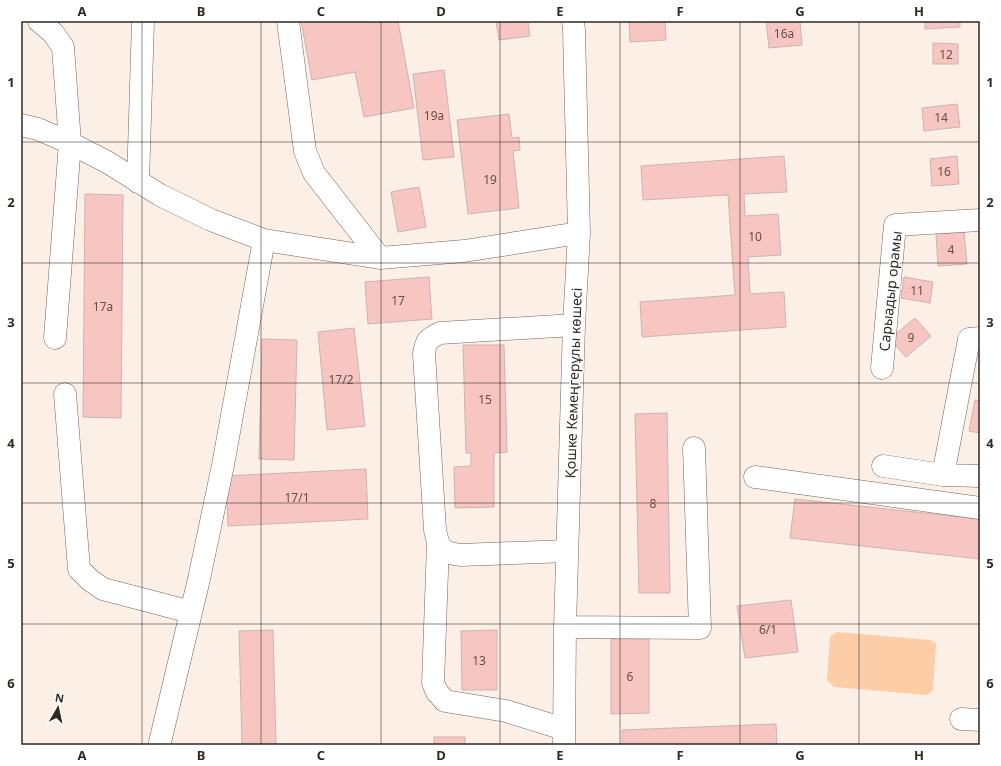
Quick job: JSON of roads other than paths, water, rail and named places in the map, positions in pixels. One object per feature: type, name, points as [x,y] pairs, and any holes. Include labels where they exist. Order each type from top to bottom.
[{"type":"street","points":[[39,21],[53,33],[63,47],[70,143],[55,338]]},
{"type":"street","points":[[138,182],[143,21]]},
{"type":"street","points":[[288,21],[305,151],[314,173],[380,258]]},
{"type":"street","name":"Қошке Кемеңгерұлы көшесі","points":[[564,737],[567,551],[574,325],[579,233],[573,21]]},
{"type":"street","points":[[21,125],[38,129],[70,143],[107,162],[160,195],[211,220],[264,240],[380,258],[464,251],[579,233]]},
{"type":"street","name":"Сарыадыр орамы","points":[[882,368],[895,225],[980,220]]},
{"type":"street","points":[[160,742],[191,612],[223,464],[264,240]]},
{"type":"street","points":[[564,737],[506,711],[445,701],[437,692],[433,682],[438,544],[435,530],[424,354],[426,342],[430,338],[440,334],[574,325]]},
{"type":"street","points":[[944,475],[970,339],[980,338]]},
{"type":"street","points":[[65,394],[79,569],[90,580],[103,589],[191,612]]},
{"type":"street","points":[[565,627],[700,628],[694,448]]},
{"type":"street","points":[[883,466],[944,475],[980,476]]},
{"type":"street","points":[[755,477],[980,508]]},
{"type":"street","points":[[438,544],[447,553],[460,555],[567,551]]}]
